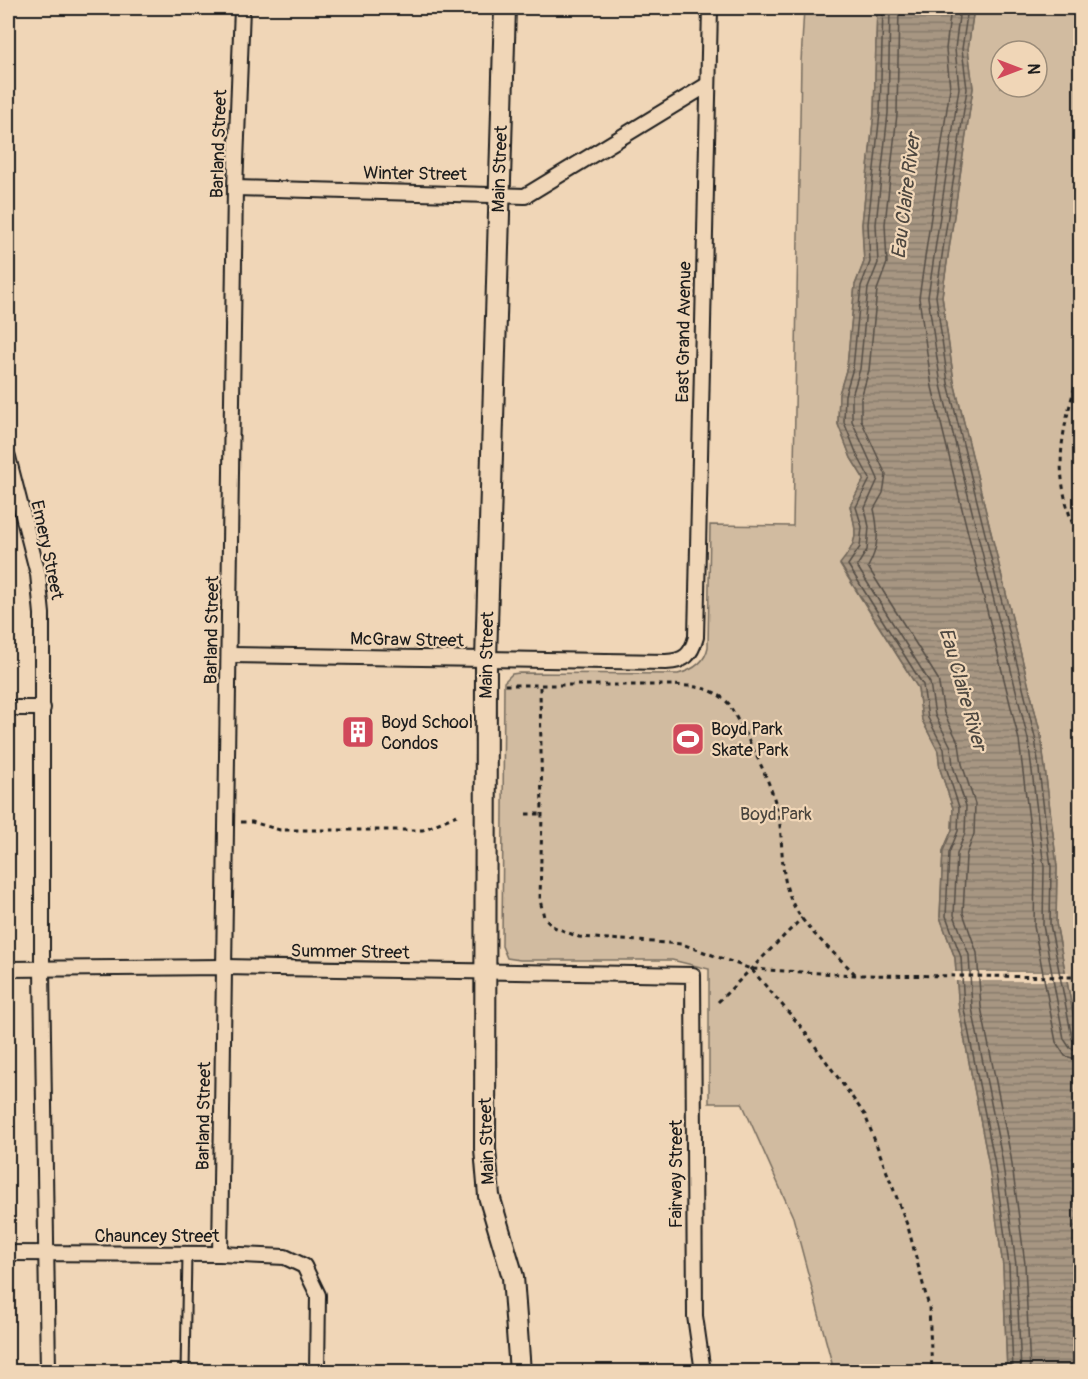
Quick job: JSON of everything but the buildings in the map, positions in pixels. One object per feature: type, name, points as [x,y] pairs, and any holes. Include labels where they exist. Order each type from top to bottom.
[{"type":"street","name":"Barland Street","points":[[220,1254],[228,822],[235,188],[243,8]]},
{"type":"street","name":"Main Street","points":[[505,8],[486,660],[485,1149],[489,1196],[513,1277],[520,1371]]},
{"type":"street","name":"East Grand Avenue","points":[[689,655],[696,637],[710,8]]},
{"type":"street","name":"Winter Street","points":[[235,188],[525,195],[707,85]]},
{"type":"street","name":"Emery Street","points":[[8,457],[38,574],[42,614],[42,970],[48,1371]]},
{"type":"street","name":"McGraw Street","points":[[230,655],[666,662],[683,660],[689,655]]},
{"type":"street","points":[[8,708],[43,708]]},
{"type":"street","name":"Summer Street","points":[[8,969],[225,967],[693,975]]},
{"type":"street","name":"Fairway Street","points":[[693,975],[695,1316],[703,1371]]},
{"type":"street","name":"Chauncey Street","points":[[8,1254],[220,1254],[285,1257],[304,1266],[318,1294],[317,1371]]},
{"type":"lane","points":[[185,1371],[187,1254]]},
{"type":"path","points":[[1080,370],[1062,436],[1060,460],[1065,503],[1080,543]]},
{"type":"path","points":[[672,674],[673,685]]},
{"type":"path","points":[[504,685],[540,687],[673,685],[709,690],[722,696],[729,704],[768,783],[777,812],[785,883],[802,918],[858,975]]},
{"type":"path","points":[[540,687],[542,814],[540,900],[544,917],[554,927],[579,937],[682,944],[751,969],[858,975],[1080,977]]},
{"type":"path","points":[[526,814],[542,814]]},
{"type":"path","points":[[228,822],[252,822],[280,830],[423,830],[457,815]]},
{"type":"path","points":[[718,1002],[802,918]]},
{"type":"path","points":[[751,969],[802,1028],[865,1116],[908,1227],[929,1307],[932,1371]]},
{"type":"green space","name":"Boyd Park","points":[[804,8],[877,8],[874,113],[862,224],[864,262],[855,285],[847,367],[839,394],[838,424],[851,458],[864,479],[850,506],[855,537],[840,565],[918,688],[922,720],[938,751],[940,769],[953,808],[952,830],[943,851],[940,917],[955,958],[959,1010],[988,1160],[1003,1266],[1007,1371],[834,1371],[793,1217],[742,1103],[709,1103],[709,969],[672,960],[520,960],[507,958],[502,946],[504,682],[512,674],[519,673],[678,674],[693,668],[701,662],[708,647],[710,525],[793,526],[801,62]]},
{"type":"green space","points":[[974,8],[1080,8],[1080,1051],[1056,923],[1057,867],[1041,736],[954,382],[942,296],[973,88],[968,49]]},
{"type":"water","name":"Eau Claire River","points":[[877,8],[974,8],[968,49],[973,88],[942,296],[954,382],[1041,736],[1057,867],[1056,923],[1080,1051],[1080,1371],[1007,1371],[1003,1266],[988,1160],[959,1010],[955,958],[940,917],[943,851],[952,830],[953,808],[940,769],[938,751],[922,720],[918,688],[840,564],[850,550],[855,537],[850,506],[864,479],[851,458],[838,424],[839,394],[847,367],[855,285],[864,262],[862,224],[874,113]]},
{"type":"pier","points":[[953,972],[1069,972],[1070,981],[954,981]]},
{"type":"place","name":"Boyd School Condos","points":[[358,732]]},
{"type":"place","name":"Boyd Park Skate Park","points":[[688,739]]}]
